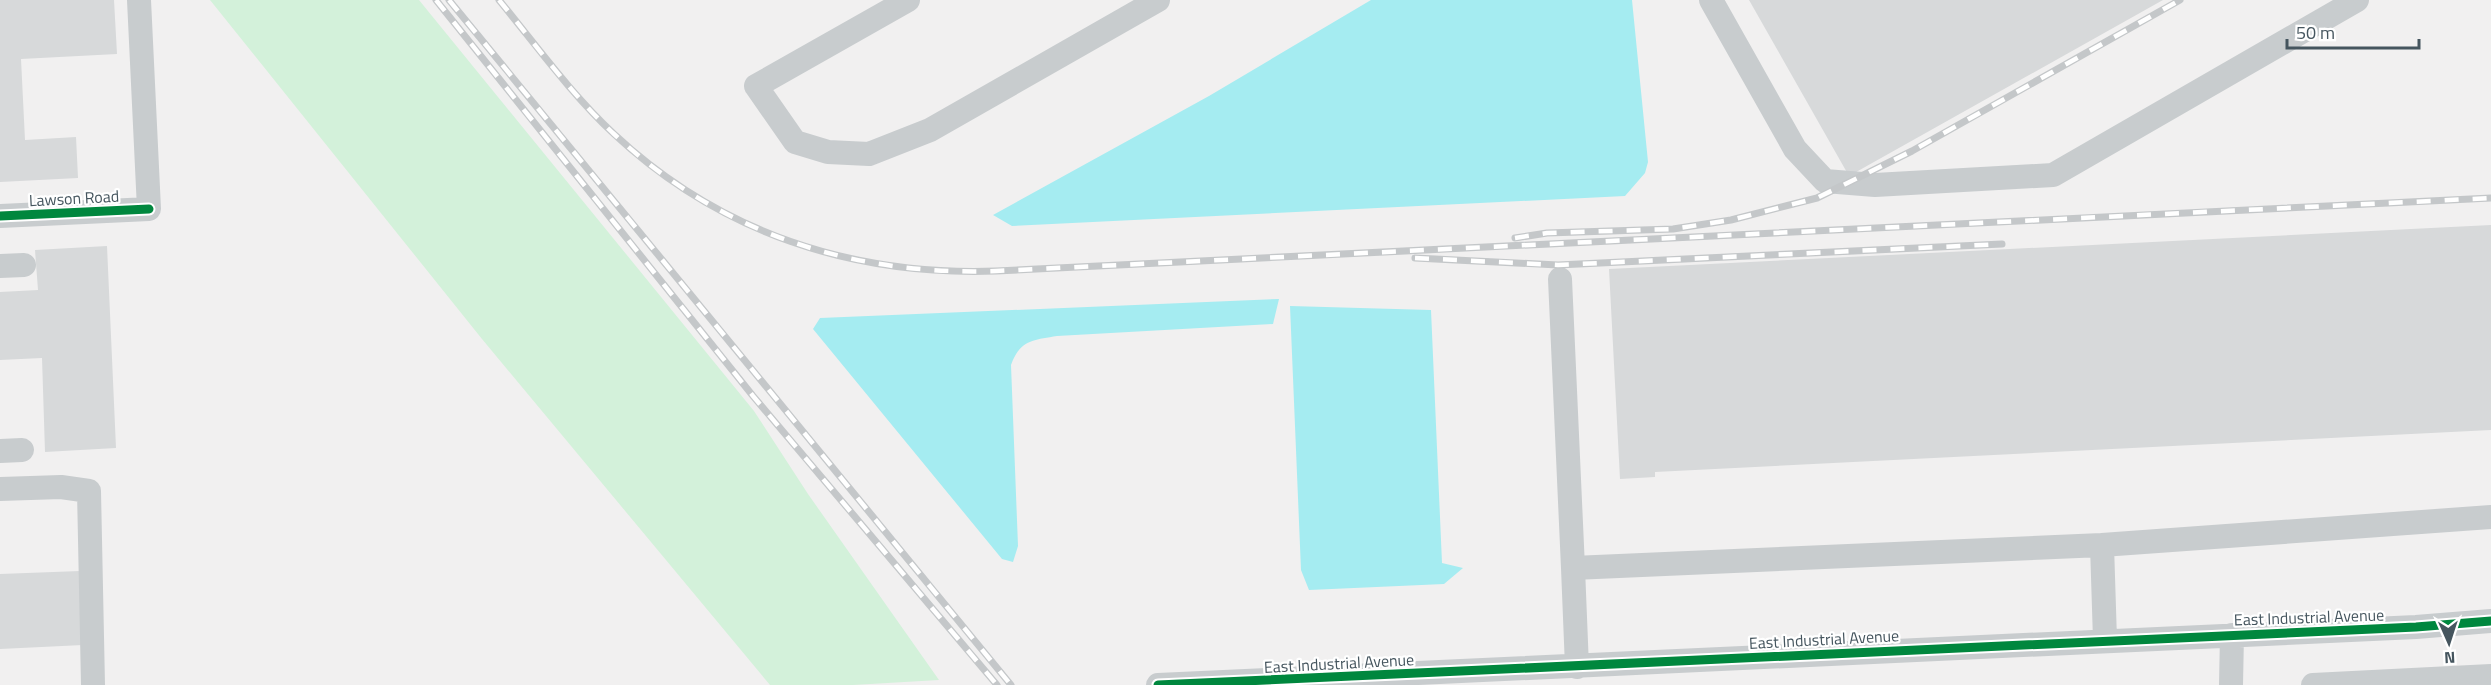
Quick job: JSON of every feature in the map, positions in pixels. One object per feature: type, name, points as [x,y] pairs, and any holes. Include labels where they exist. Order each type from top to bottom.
[{"type":"street","name":"Lawson Road","points":[[0,216],[149,209],[139,0]]},
{"type":"street","points":[[908,0],[756,86],[795,142],[828,152],[869,154],[930,130],[1158,0]]},
{"type":"street","points":[[1711,0],[1795,149],[1825,181],[1875,186],[2053,175],[2357,0]]},
{"type":"street","points":[[0,266],[24,265]]},
{"type":"street","points":[[1560,279],[1577,667]]},
{"type":"street","points":[[0,489],[61,487],[89,491],[93,685]]},
{"type":"street","points":[[1573,568],[2102,545],[2491,517]]},
{"type":"street","points":[[2102,545],[2105,640]]},
{"type":"street","name":"East Industrial Avenue","points":[[1158,685],[2416,627],[2491,621]]},
{"type":"street","points":[[2232,635],[2232,685]]},
{"type":"street","points":[[2313,685],[2491,676]]},
{"type":"green space","points":[[210,0],[419,0],[754,411],[808,494],[939,680],[853,685],[770,685],[482,339]]},
{"type":"water","points":[[1371,0],[1632,0],[1648,162],[1645,173],[1625,196],[1012,226],[993,215],[1209,96]]},
{"type":"water","points":[[1279,299],[1273,324],[1057,336],[1034,340],[1023,346],[1011,365],[1018,546],[1013,562],[1002,559],[813,329],[820,318]]},
{"type":"water","points":[[1290,306],[1431,310],[1442,563],[1463,568],[1444,584],[1309,590],[1301,570]]},
{"type":"building","points":[[0,0],[114,0],[117,54],[21,59],[25,140],[76,137],[78,178],[0,182]]},
{"type":"building","points":[[1749,0],[2163,0],[1849,176]]},
{"type":"building","points":[[2491,225],[2491,430],[1655,472],[1655,477],[1620,479],[1609,269]]},
{"type":"building","points":[[107,246],[116,448],[45,452],[42,358],[0,360],[0,292],[38,290],[35,250]]},
{"type":"building","points":[[80,571],[83,645],[0,649],[0,574]]},
{"type":"railway","points":[[436,0],[753,396],[997,685]]},
{"type":"railway","points":[[449,0],[1011,685]]},
{"type":"railway","points":[[499,0],[568,86],[598,119],[655,169],[698,198],[743,222],[791,242],[840,256],[890,266],[943,271],[996,271],[2491,198]]},
{"type":"railway","points":[[1515,238],[1547,233],[1673,229],[1731,220],[1817,198],[1912,151],[2180,0]]},
{"type":"railway","points":[[1415,258],[1558,265],[2002,244]]},
{"type":"cycle path","points":[[0,216],[149,209]]},
{"type":"cycle path","points":[[1158,685],[2416,627],[2491,621]]}]
